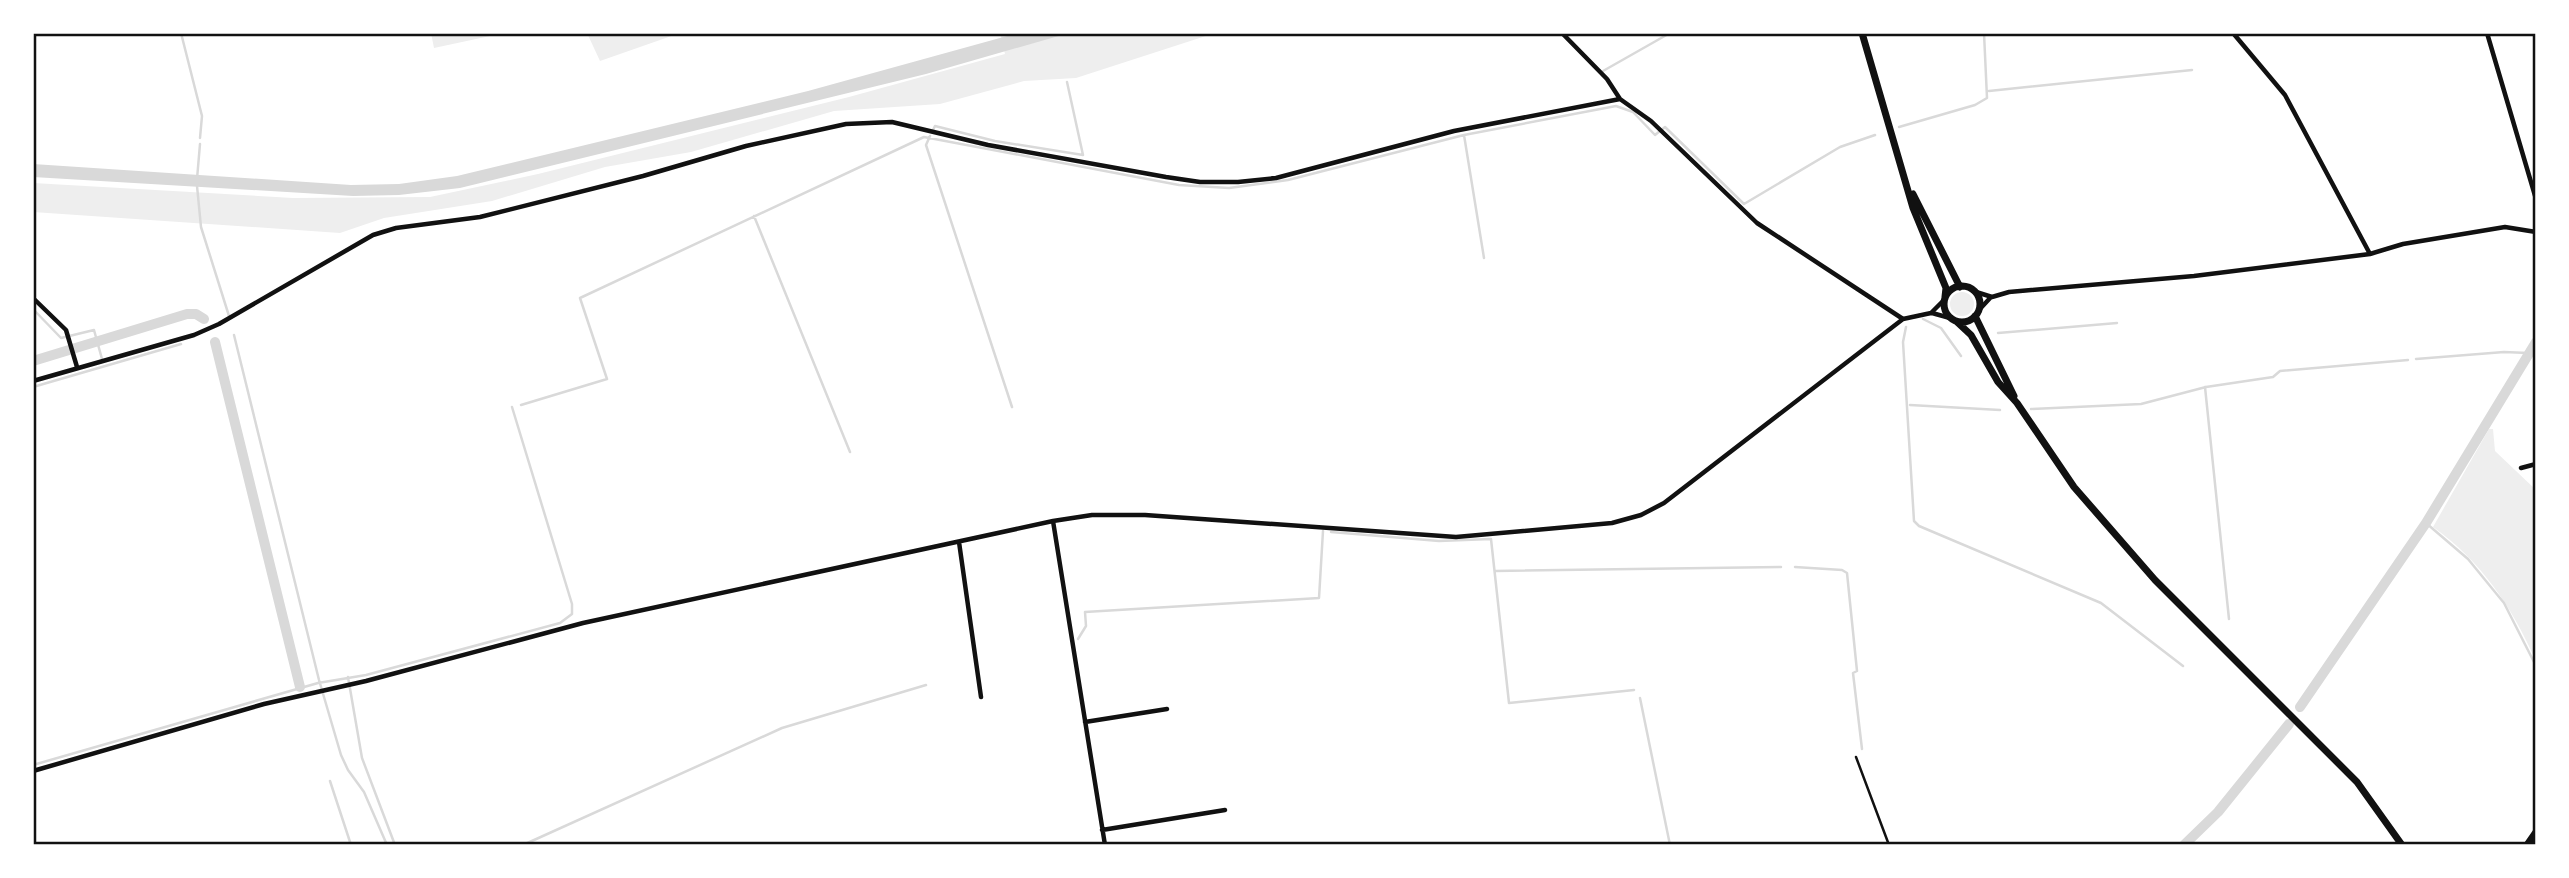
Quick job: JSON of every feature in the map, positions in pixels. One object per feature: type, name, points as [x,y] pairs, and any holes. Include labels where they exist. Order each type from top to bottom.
[{"type":"main road","points":[[1862,33],[1888,127],[1910,188],[1960,287]]},
{"type":"main road","points":[[1910,188],[1913,208],[1946,288],[1945,309],[1971,335],[1998,382],[2017,403],[2074,487],[2124,545],[2357,782],[2402,845]]},
{"type":"main road","points":[[1945,298],[1951,290],[1960,287],[1973,291],[1979,299],[1977,313],[2017,403]]},
{"type":"main road","points":[[1953,319],[1966,321],[1977,313]]},
{"type":"main road","points":[[2527,845],[2536,832]]},
{"type":"street","points":[[1562,33],[1607,79],[1620,99],[1657,128],[1757,222],[1903,319]]},
{"type":"street","points":[[2233,33],[2285,95],[2370,254]]},
{"type":"street","points":[[2487,33],[2536,199]]},
{"type":"street","points":[[33,381],[194,335],[219,324],[351,247],[396,228],[480,217],[643,176],[746,146],[846,124],[892,122],[988,145],[1166,177],[1199,182],[1238,182],[1276,178],[1454,131],[1620,99]]},
{"type":"street","points":[[1973,291],[1992,297],[2370,254],[2403,244],[2505,227],[2536,232]]},
{"type":"street","points":[[1977,313],[1992,297]]},
{"type":"street","points":[[33,298],[67,334],[77,367]]},
{"type":"street","points":[[1931,313],[1945,298]]},
{"type":"street","points":[[33,771],[297,696],[353,684],[583,623],[1091,515],[1145,515],[1457,537],[1612,523],[1641,515],[1664,503],[1903,319],[1931,313],[1953,319]]},
{"type":"street","points":[[2521,468],[2536,464]]},
{"type":"street","points":[[1053,521],[1105,845]]},
{"type":"street","points":[[959,542],[981,697]]},
{"type":"street","points":[[1085,722],[1167,709]]},
{"type":"street","points":[[1102,830],[1225,810]]},
{"type":"lane","points":[[1856,757],[1889,845]]},
{"type":"shaded area","points":[[431,33],[504,33],[434,48]]},
{"type":"shaded area","points":[[587,33],[680,33],[600,61]]},
{"type":"shaded area","points":[[1000,33],[1215,33],[1076,78],[1024,81],[940,104],[834,111],[691,152],[605,167],[492,201],[384,218],[340,233],[33,212],[33,183],[293,198],[430,197],[538,174],[849,97],[1005,54]]},
{"type":"shaded area","points":[[1018,33],[1069,33],[926,74],[460,188],[399,195],[353,196],[33,177],[33,164],[351,185],[399,184],[457,176],[808,91]]},
{"type":"shaded area","points":[[1962,292],[1971,295],[1974,304],[1971,313],[1962,316],[1953,313],[1950,304],[1953,295]]},
{"type":"shaded area","points":[[2489,429],[2493,429],[2495,451],[2536,490],[2536,661],[2517,622],[2493,586],[2466,555],[2433,527]]},
{"type":"waterway","points":[[181,33],[202,116],[200,138]]},
{"type":"waterway","points":[[1603,71],[1670,33]]},
{"type":"waterway","points":[[1899,127],[1975,105],[1987,98],[1984,33]]},
{"type":"waterway","points":[[1989,91],[2192,70]]},
{"type":"waterway","points":[[933,130],[935,126],[995,141],[1083,155],[1067,82]]},
{"type":"waterway","points":[[521,405],[607,379],[580,298],[924,137],[1179,185],[1229,188],[1288,180],[1464,135],[1616,106],[1633,112],[1655,135],[1665,127],[1744,204],[1840,147],[1875,135]]},
{"type":"waterway","points":[[1464,135],[1484,258]]},
{"type":"waterway","points":[[930,136],[926,145],[1012,407]]},
{"type":"waterway","points":[[197,179],[200,144]]},
{"type":"waterway","points":[[197,186],[201,227],[229,316]]},
{"type":"waterway","points":[[754,216],[850,452]]},
{"type":"waterway","points":[[33,309],[61,338],[94,330],[102,359]]},
{"type":"waterway","points":[[33,361],[187,314],[196,314],[204,319]]},
{"type":"waterway","points":[[1923,319],[1941,328],[1961,356]]},
{"type":"waterway","points":[[1998,333],[2117,323]]},
{"type":"waterway","points":[[1906,327],[1903,342],[1914,521],[1919,526],[2101,603],[2183,666]]},
{"type":"waterway","points":[[234,335],[319,680],[341,755],[364,792],[387,845]]},
{"type":"waterway","points":[[215,342],[300,687]]},
{"type":"waterway","points":[[2300,707],[2426,523],[2536,342]]},
{"type":"waterway","points":[[33,387],[181,344]]},
{"type":"waterway","points":[[2416,359],[2504,352],[2528,353]]},
{"type":"waterway","points":[[2031,409],[2141,404],[2206,387],[2273,377],[2280,371],[2408,360]]},
{"type":"waterway","points":[[2205,387],[2229,619]]},
{"type":"waterway","points":[[1910,405],[2000,410]]},
{"type":"waterway","points":[[33,765],[318,683],[366,675],[560,623],[572,614],[572,604],[512,407]]},
{"type":"waterway","points":[[2426,523],[2468,559],[2504,603],[2536,666]]},
{"type":"waterway","points":[[1078,639],[1086,626],[1085,612],[1319,598],[1323,531]]},
{"type":"waterway","points":[[1331,532],[1439,541],[1491,539],[1509,703],[1634,690]]},
{"type":"waterway","points":[[1495,571],[1781,567]]},
{"type":"waterway","points":[[1795,567],[1842,570],[1847,573],[1857,671],[1853,673],[1862,749]]},
{"type":"waterway","points":[[348,677],[362,758],[395,845]]},
{"type":"waterway","points":[[523,845],[782,728],[926,685]]},
{"type":"waterway","points":[[1640,698],[1670,845]]},
{"type":"waterway","points":[[2184,845],[2218,812],[2289,724]]},
{"type":"waterway","points":[[330,781],[351,845]]}]
